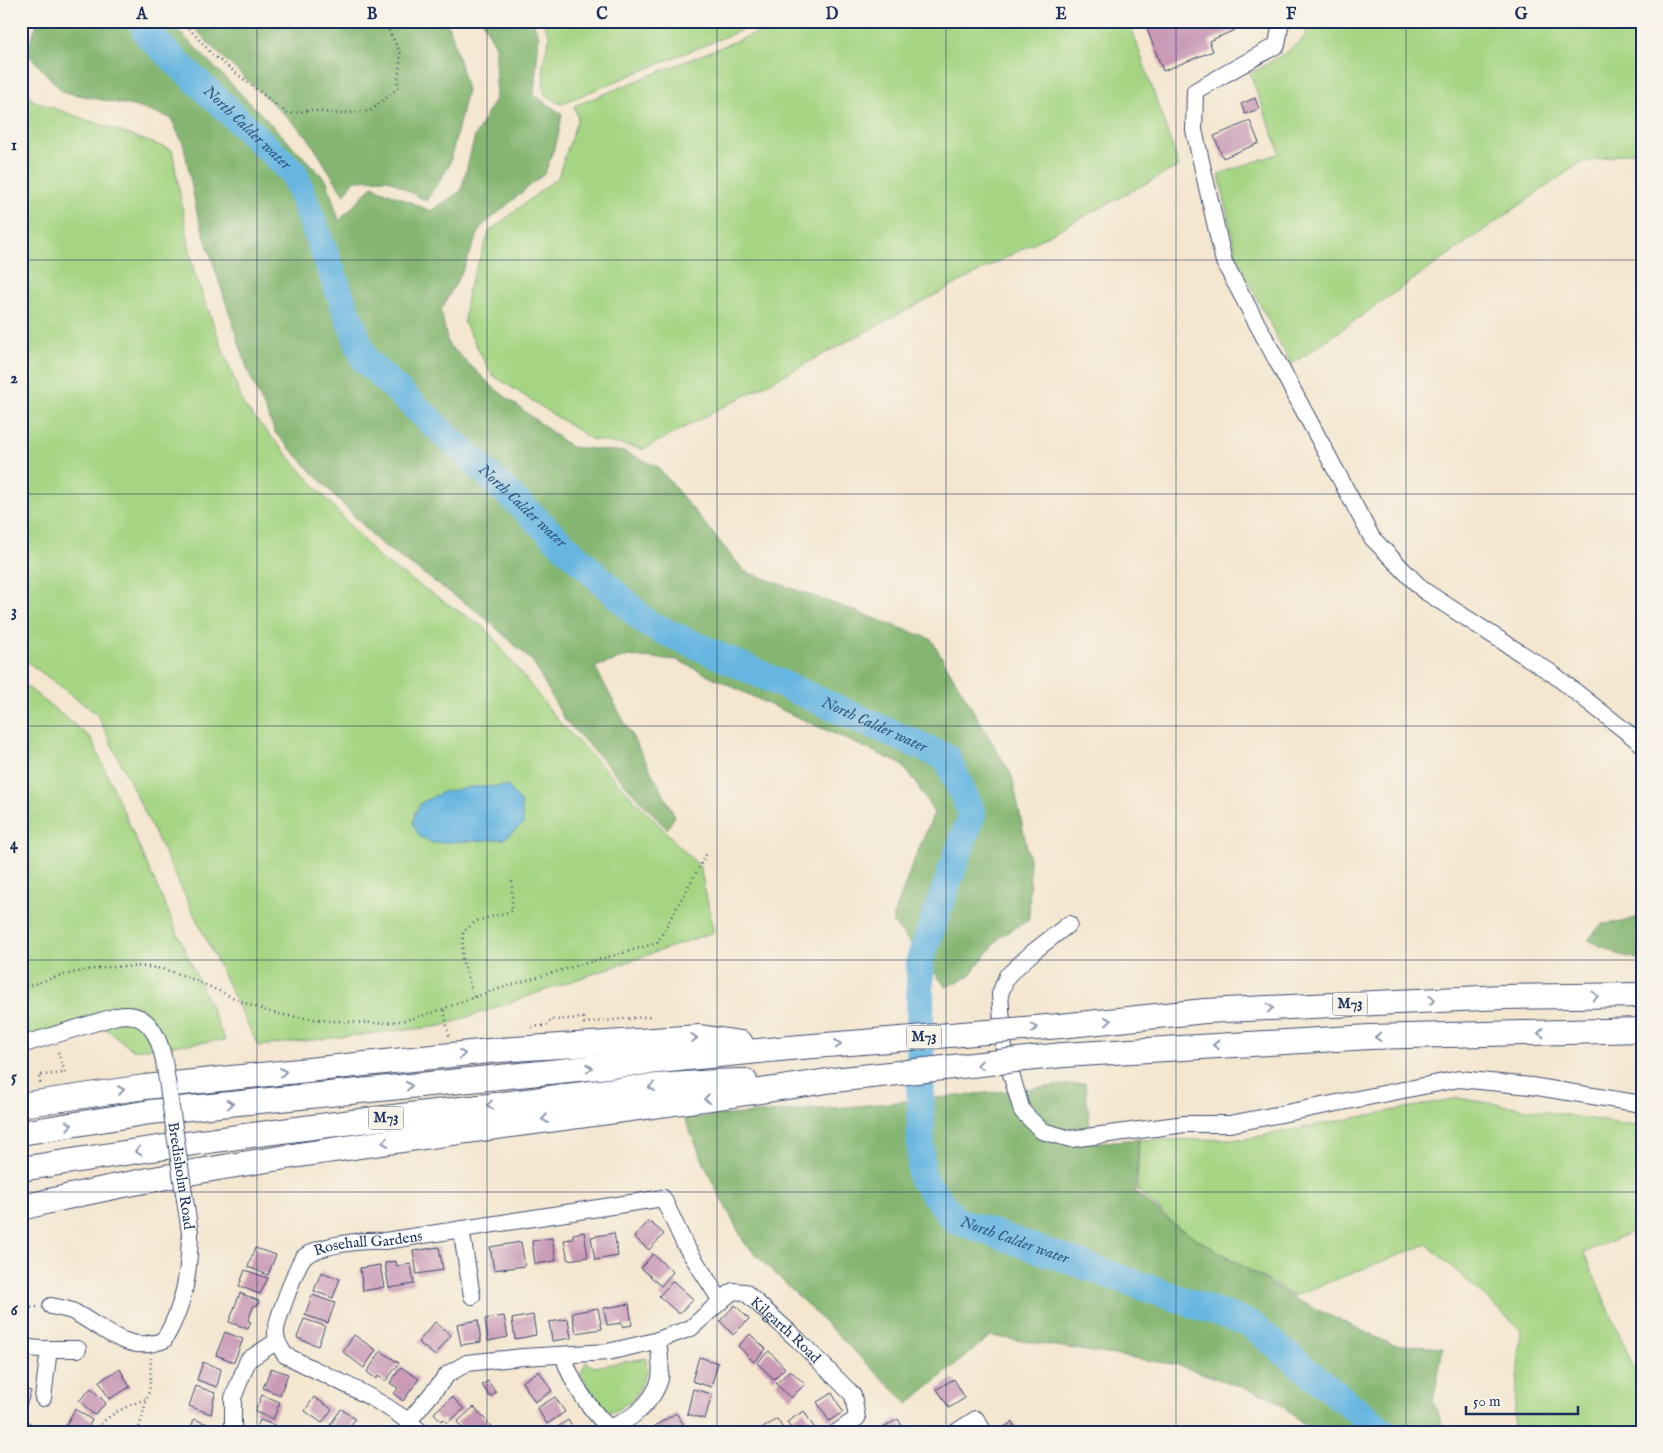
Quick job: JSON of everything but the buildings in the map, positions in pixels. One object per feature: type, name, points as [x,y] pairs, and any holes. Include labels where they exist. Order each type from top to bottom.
[{"type":"highway","name":"M73","points":[[21,1133],[150,1112],[745,1048],[769,1049],[1060,1026],[1206,1011],[1503,997],[1642,995]]},
{"type":"highway","name":"M73","points":[[21,1169],[401,1116],[593,1093],[707,1082],[754,1086],[834,1080],[1063,1055],[1360,1038],[1642,1030]]},
{"type":"highway","name":"M73","points":[[21,1105],[145,1087],[499,1050],[700,1037],[745,1048]]},
{"type":"highway","points":[[21,1208],[122,1184],[213,1168],[754,1086]]},
{"type":"highway","points":[[21,1199],[261,1143],[401,1116]]},
{"type":"street","points":[[1281,21],[1277,45],[1195,91],[1194,130],[1224,262],[1372,538],[1423,590],[1553,674],[1642,744]]},
{"type":"street","points":[[1070,924],[1033,952],[1007,976],[1000,994],[1004,1050],[1022,1111],[1042,1131],[1071,1139],[1185,1124],[1230,1124],[1459,1078],[1531,1086],[1642,1104]]},
{"type":"street","name":"Bredisholm Road","points":[[21,1045],[117,1016],[132,1015],[148,1024],[160,1040],[190,1233],[189,1273],[182,1301],[164,1340],[151,1345]]},
{"type":"street","name":"Rosehall Gardens","points":[[277,1341],[276,1330],[297,1268],[304,1258],[320,1250],[362,1240],[385,1241],[663,1198],[685,1245],[721,1301]]},
{"type":"street","points":[[461,1229],[472,1296]]},
{"type":"street","name":"Kilgarth Road","points":[[721,1301],[733,1291],[745,1292],[798,1340],[853,1395],[857,1418],[837,1432]]},
{"type":"street","points":[[231,1432],[233,1425],[233,1398],[248,1360],[277,1341],[285,1355],[415,1427],[448,1374],[467,1363],[608,1352],[658,1340],[691,1328],[721,1301]]},
{"type":"street","points":[[51,1306],[72,1311],[123,1340],[140,1346],[151,1345]]},
{"type":"street","points":[[563,1355],[576,1388],[594,1413],[608,1427],[618,1426],[652,1396],[660,1377],[658,1340]]},
{"type":"street","points":[[21,1346],[49,1349],[78,1349]]},
{"type":"street","points":[[43,1398],[49,1349]]},
{"type":"street","points":[[956,1432],[976,1419],[984,1432]]},
{"type":"street","points":[[21,1428],[28,1432]]},
{"type":"path","points":[[182,21],[214,55],[288,114],[312,110],[334,114],[370,111],[397,89],[401,54],[384,21]]},
{"type":"path","points":[[21,989],[58,975],[106,968],[149,967],[192,979],[229,997],[269,1012],[322,1019],[382,1023],[444,1010],[474,997],[657,943],[708,853]]},
{"type":"path","points":[[474,997],[462,959],[463,932],[476,921],[512,911],[512,881]]},
{"type":"path","points":[[444,1010],[449,1036],[458,1035]]},
{"type":"path","points":[[531,1027],[549,1025],[550,1020],[583,1018],[584,1023],[652,1016]]},
{"type":"path","points":[[40,1083],[39,1075],[65,1072],[53,1036]]},
{"type":"path","points":[[138,1432],[147,1398],[151,1345]]},
{"type":"path","points":[[95,1432],[99,1426],[120,1410],[147,1398]]},
{"type":"green space","points":[[38,21],[169,21],[327,181],[339,221],[372,186],[431,211],[461,191],[475,136],[496,97],[495,44],[482,21],[532,21],[539,35],[534,95],[562,114],[558,137],[545,173],[481,227],[462,272],[441,310],[448,344],[493,387],[571,447],[625,452],[658,467],[744,571],[931,639],[1012,776],[1030,863],[1029,920],[1001,936],[968,977],[946,987],[892,921],[912,865],[934,813],[915,781],[901,764],[677,660],[629,656],[595,667],[675,816],[667,829],[564,719],[533,662],[482,615],[381,544],[276,434],[248,371],[197,213],[184,146],[171,118],[133,106],[63,92],[26,52]]},
{"type":"green space","points":[[188,21],[446,21],[452,35],[467,90],[449,166],[426,201],[388,179],[355,180],[344,195],[307,136],[214,49]]},
{"type":"green space","points":[[542,21],[764,21],[560,104],[544,94],[543,63],[550,36]]},
{"type":"green space","points":[[786,21],[1129,21],[1179,166],[644,449],[591,439],[491,374],[464,322],[468,290],[490,231],[558,177],[578,118],[574,106]]},
{"type":"green space","points":[[1303,21],[1642,21],[1642,150],[1580,163],[1291,365],[1237,259],[1219,174],[1280,153],[1250,74],[1287,52],[1307,35]]},
{"type":"green space","points":[[21,87],[34,101],[172,150],[194,272],[244,406],[380,559],[487,630],[561,724],[700,867],[714,932],[442,1026],[258,1046],[97,714],[21,657]]},
{"type":"green space","points":[[21,682],[91,738],[225,1040],[133,1050],[93,1019],[21,1040]]},
{"type":"green space","points":[[1642,916],[1642,960],[1620,955],[1588,940],[1602,924],[1622,922]]},
{"type":"green space","points":[[1085,1083],[1092,1143],[1139,1139],[1135,1191],[1177,1227],[1299,1301],[1391,1344],[1443,1348],[1433,1402],[1446,1432],[1313,1432],[1273,1398],[1178,1365],[990,1336],[908,1404],[745,1244],[712,1181],[684,1118],[847,1107]]},
{"type":"green space","points":[[1458,1098],[1642,1127],[1642,1236],[1636,1230],[1584,1253],[1642,1386],[1642,1432],[1513,1432],[1521,1330],[1427,1244],[1294,1296],[1179,1228],[1137,1189],[1139,1140],[1245,1139]]},
{"type":"green space","points":[[646,1358],[647,1371],[634,1399],[613,1412],[602,1407],[590,1391],[581,1373],[586,1362],[594,1367]]},
{"type":"water","points":[[508,786],[521,803],[523,824],[504,839],[433,843],[419,836],[413,824],[415,813],[421,803],[443,792],[472,787]]},
{"type":"waterway","name":"North Calder water","points":[[142,21],[147,34],[294,173],[365,360],[648,624],[947,758],[972,814],[920,960],[921,1177],[955,1220],[1250,1324],[1383,1432]]}]
